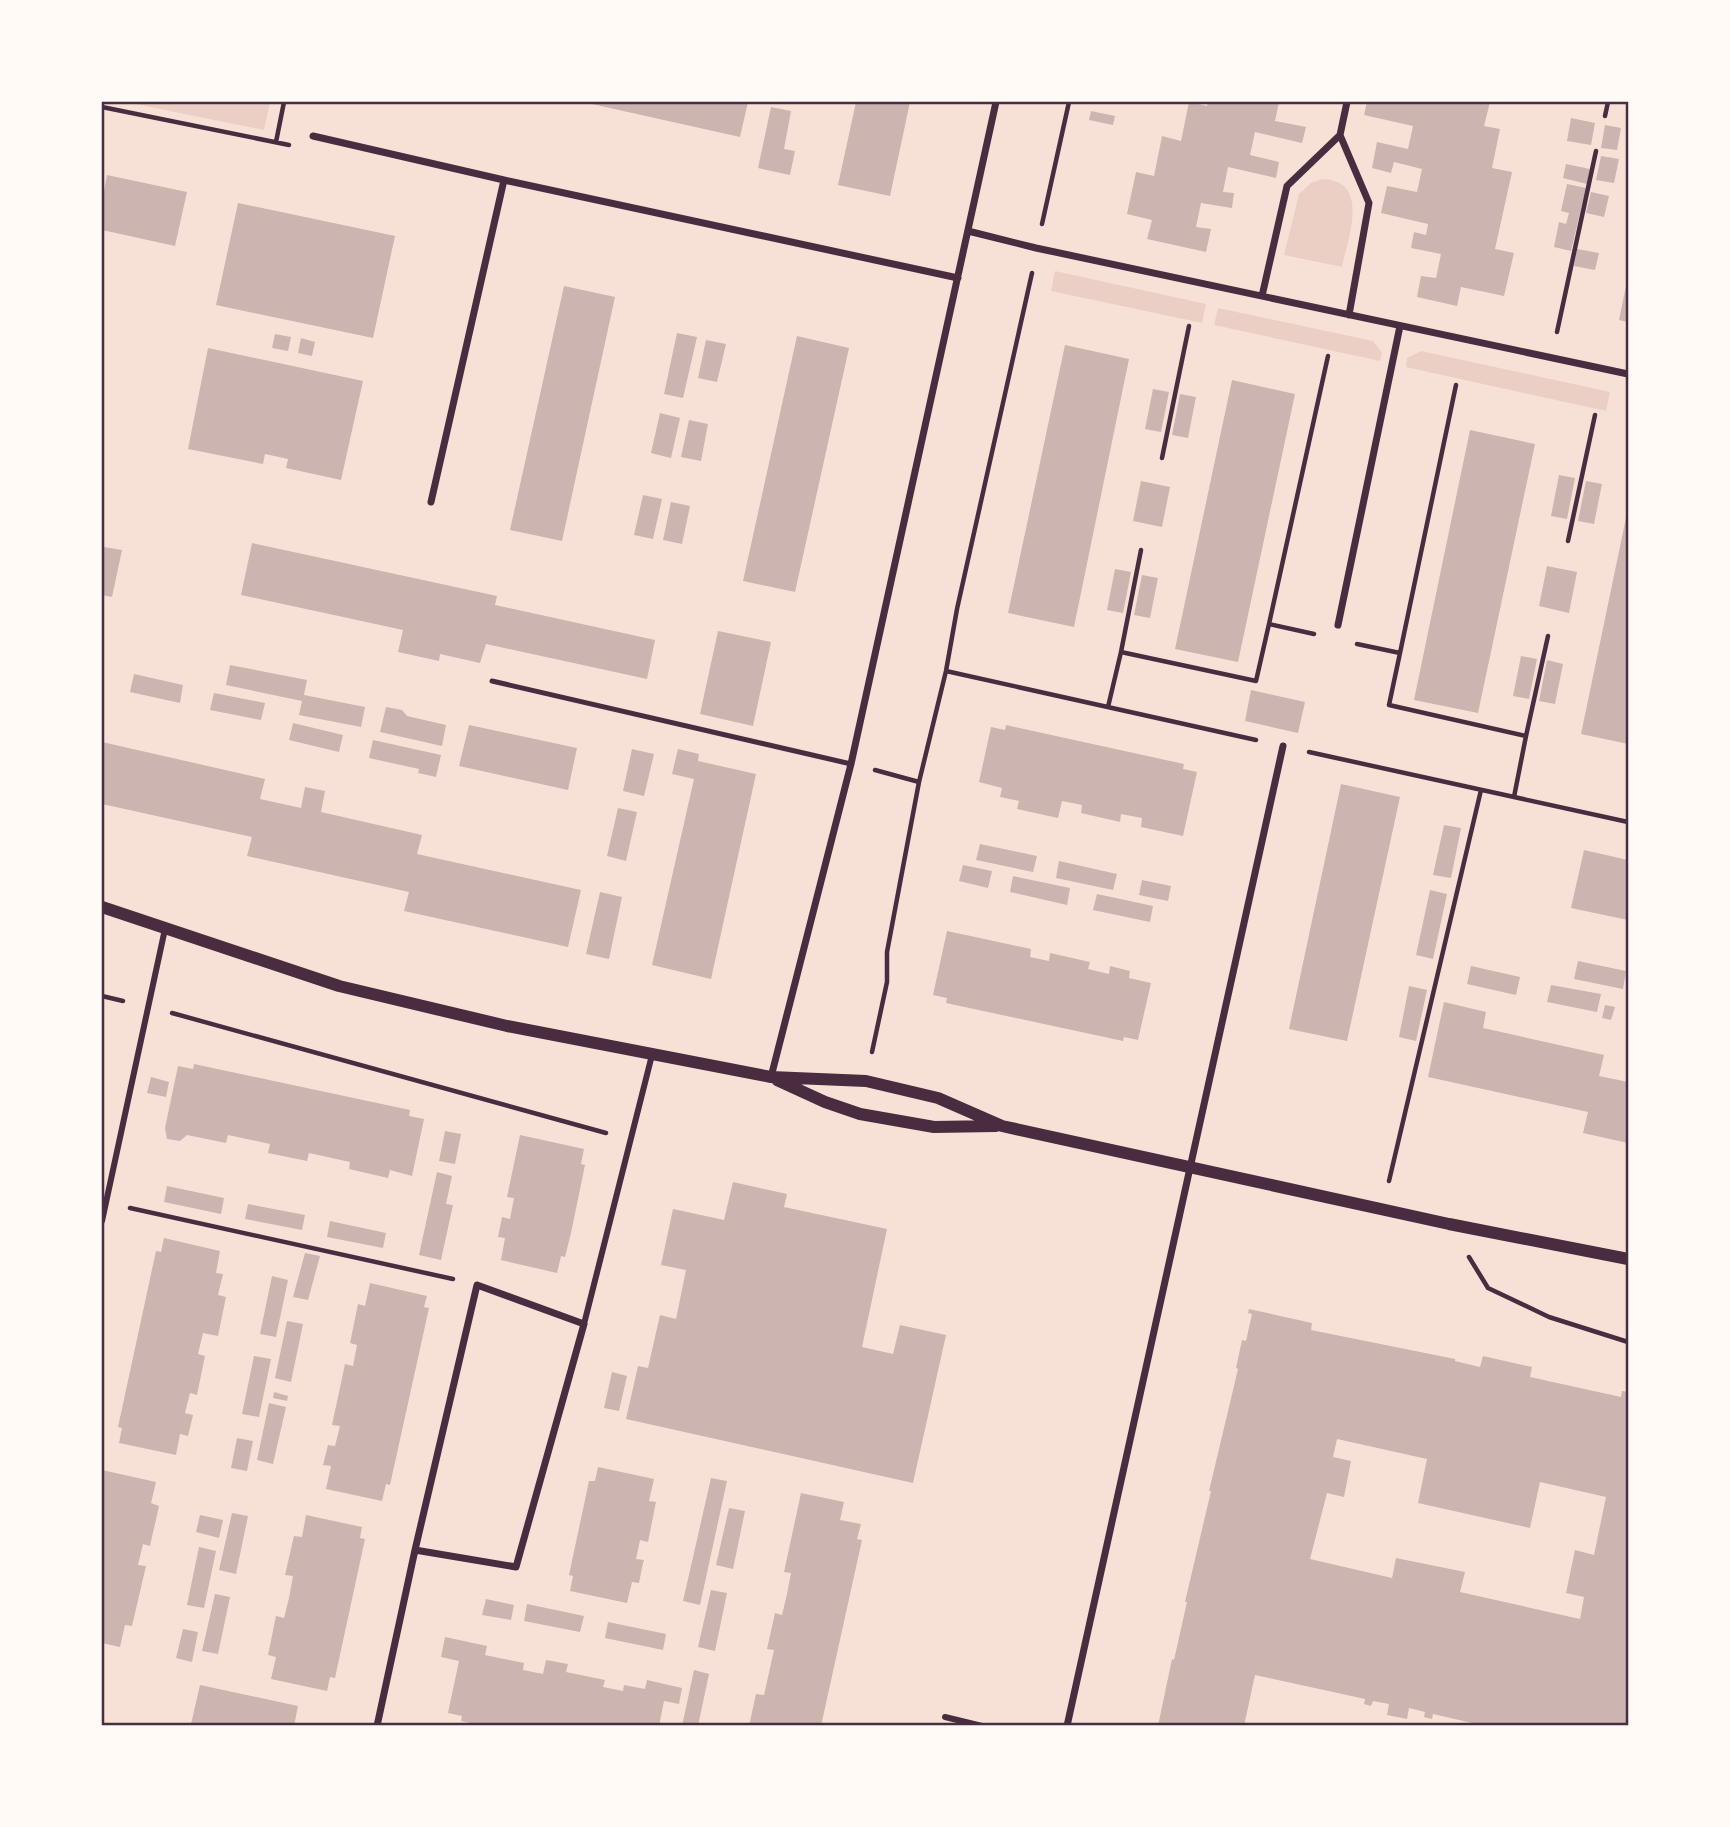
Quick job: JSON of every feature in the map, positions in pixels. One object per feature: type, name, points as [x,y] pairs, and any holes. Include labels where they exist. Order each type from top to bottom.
[{"type":"street","points":[[771,1077],[851,764],[996,102]]},
{"type":"street","points":[[1262,296],[1287,186],[1340,135],[1347,102]]},
{"type":"street","points":[[1340,135],[1369,203],[1349,315]]},
{"type":"street","points":[[313,136],[958,278]]},
{"type":"street","points":[[430,502],[504,180]]},
{"type":"street","points":[[968,231],[1629,374]]},
{"type":"street","points":[[1338,625],[1400,326]]},
{"type":"street","points":[[1067,1726],[1283,747]]},
{"type":"street","points":[[102,907],[339,986],[507,1027],[771,1077],[866,1081],[938,1098],[1002,1126],[1449,1224],[1629,1259]]},
{"type":"street","points":[[102,1221],[165,929]]},
{"type":"street","points":[[415,1549],[516,1567],[584,1324],[652,1054]]},
{"type":"street","points":[[771,1077],[825,1102],[860,1114],[934,1127],[1002,1126]]},
{"type":"street","points":[[377,1726],[477,1284],[584,1324]]},
{"type":"street","points":[[944,1717],[982,1726]]},
{"type":"lane","points":[[492,681],[851,764]]},
{"type":"path","points":[[276,142],[284,102]]},
{"type":"path","points":[[866,1081],[887,982],[887,952],[919,782],[946,671],[957,609],[1069,102]]},
{"type":"path","points":[[1605,116],[1608,102]]},
{"type":"path","points":[[102,107],[304,148],[313,136]]},
{"type":"path","points":[[1552,358],[1596,152]]},
{"type":"path","points":[[1162,457],[1189,326]]},
{"type":"path","points":[[1121,652],[1256,681],[1328,356]]},
{"type":"path","points":[[1455,385],[1389,705],[1526,736]]},
{"type":"path","points":[[1568,541],[1595,415]]},
{"type":"path","points":[[1108,707],[1141,550]]},
{"type":"path","points":[[1269,624],[1322,636]]},
{"type":"path","points":[[1514,797],[1548,636]]},
{"type":"path","points":[[1348,642],[1400,653]]},
{"type":"path","points":[[946,671],[1629,822]]},
{"type":"path","points":[[851,764],[919,782]]},
{"type":"path","points":[[1382,1209],[1463,856],[1481,790]]},
{"type":"path","points":[[102,996],[630,1139]]},
{"type":"path","points":[[106,1202],[477,1284]]},
{"type":"path","points":[[1449,1224],[1488,1288],[1549,1317],[1629,1342]]},
{"type":"shaded area","points":[[126,102],[270,102],[264,130]]},
{"type":"shaded area","points":[[1322,179],[1337,182],[1347,189],[1351,200],[1351,227],[1342,267],[1284,255],[1299,194],[1311,183]]},
{"type":"shaded area","points":[[1055,271],[1206,304],[1202,323],[1051,291]]},
{"type":"shaded area","points":[[1218,308],[1373,341],[1382,353],[1380,361],[1214,325]]},
{"type":"shaded area","points":[[1421,351],[1610,392],[1606,411],[1406,367],[1407,358]]},
{"type":"building","points":[[583,102],[748,102],[740,137]]},
{"type":"building","points":[[856,102],[910,102],[890,196],[838,185]]},
{"type":"building","points":[[1189,102],[1207,106],[1208,102],[1279,102],[1275,121],[1306,127],[1302,143],[1255,132],[1250,155],[1279,162],[1276,178],[1228,167],[1223,192],[1234,193],[1232,208],[1201,203],[1196,227],[1211,229],[1206,252],[1147,239],[1152,220],[1127,214],[1136,172],[1154,176],[1162,136],[1181,141]]},
{"type":"building","points":[[1367,102],[1490,102],[1484,126],[1500,129],[1492,168],[1512,172],[1495,249],[1514,253],[1504,296],[1461,287],[1457,306],[1417,297],[1421,276],[1436,278],[1441,254],[1411,248],[1414,232],[1426,235],[1428,224],[1381,213],[1387,186],[1417,192],[1422,169],[1394,162],[1391,173],[1372,168],[1377,142],[1408,149],[1413,126],[1364,115]]},
{"type":"building","points":[[771,107],[791,111],[784,149],[795,151],[790,175],[758,168]]},
{"type":"building","points":[[1091,111],[1115,116],[1113,125],[1089,120]]},
{"type":"building","points":[[1571,118],[1595,123],[1591,145],[1567,141]]},
{"type":"building","points":[[1605,125],[1621,128],[1617,150],[1601,148]]},
{"type":"building","points":[[1601,156],[1619,159],[1614,183],[1596,180]]},
{"type":"building","points":[[1566,164],[1590,169],[1587,184],[1563,178]]},
{"type":"building","points":[[107,175],[187,192],[175,246],[102,230],[102,202]]},
{"type":"building","points":[[1567,184],[1586,188],[1571,251],[1554,247],[1559,222],[1566,224],[1569,213],[1561,211]]},
{"type":"building","points":[[1591,192],[1609,196],[1604,217],[1586,213]]},
{"type":"building","points":[[238,203],[395,236],[373,338],[216,305]]},
{"type":"building","points":[[1577,249],[1599,253],[1595,270],[1574,266]]},
{"type":"building","points":[[1628,281],[1628,322],[1619,320]]},
{"type":"building","points":[[564,286],[615,297],[562,541],[510,530]]},
{"type":"building","points":[[677,333],[697,337],[683,398],[664,394]]},
{"type":"building","points":[[275,334],[291,337],[288,351],[272,348]]},
{"type":"building","points":[[797,336],[849,348],[795,592],[743,581]]},
{"type":"building","points":[[301,338],[315,342],[312,356],[298,353]]},
{"type":"building","points":[[706,340],[726,344],[717,382],[698,378]]},
{"type":"building","points":[[1065,345],[1129,359],[1074,627],[1008,613]]},
{"type":"building","points":[[208,348],[363,381],[341,480],[286,468],[288,459],[265,454],[263,464],[188,449]]},
{"type":"building","points":[[1232,380],[1295,394],[1238,662],[1175,649]]},
{"type":"building","points":[[1153,389],[1169,392],[1161,432],[1145,429]]},
{"type":"building","points":[[1180,394],[1196,397],[1188,438],[1172,435]]},
{"type":"building","points":[[660,413],[680,418],[671,458],[651,453]]},
{"type":"building","points":[[689,420],[708,424],[701,461],[681,457]]},
{"type":"building","points":[[1470,430],[1535,444],[1478,713],[1414,700]]},
{"type":"building","points":[[1559,475],[1575,478],[1567,519],[1551,516]]},
{"type":"building","points":[[1141,481],[1170,487],[1162,527],[1133,521]]},
{"type":"building","points":[[1586,481],[1602,484],[1594,524],[1578,521]]},
{"type":"building","points":[[643,495],[662,499],[653,539],[634,535]]},
{"type":"building","points":[[671,502],[690,506],[682,544],[663,540]]},
{"type":"building","points":[[1628,513],[1628,744],[1581,734]]},
{"type":"building","points":[[252,543],[497,596],[495,605],[655,640],[647,679],[486,644],[480,663],[440,654],[439,661],[398,652],[403,630],[241,595]]},
{"type":"building","points":[[104,547],[122,550],[112,597],[102,595]]},
{"type":"building","points":[[1547,566],[1577,572],[1569,613],[1539,606]]},
{"type":"building","points":[[1115,569],[1131,572],[1123,613],[1107,610]]},
{"type":"building","points":[[1142,575],[1158,578],[1150,618],[1134,615]]},
{"type":"building","points":[[718,631],[771,642],[753,726],[700,714]]},
{"type":"building","points":[[1521,656],[1537,659],[1529,699],[1513,696]]},
{"type":"building","points":[[1547,660],[1563,664],[1555,704],[1539,701]]},
{"type":"building","points":[[230,665],[307,680],[304,695],[365,707],[361,727],[299,715],[302,701],[226,685]]},
{"type":"building","points":[[134,674],[183,685],[180,703],[130,692]]},
{"type":"building","points":[[1251,690],[1305,702],[1298,733],[1245,721]]},
{"type":"building","points":[[214,693],[265,703],[261,720],[210,710]]},
{"type":"building","points":[[386,707],[402,710],[407,716],[446,725],[442,746],[380,732]]},
{"type":"building","points":[[293,723],[343,735],[339,752],[289,740]]},
{"type":"building","points":[[469,725],[577,748],[568,790],[459,766]]},
{"type":"building","points":[[1006,725],[1184,764],[1183,769],[1197,772],[1183,836],[1141,827],[1142,818],[1121,814],[1120,822],[1081,813],[1082,805],[1062,801],[1058,818],[1017,809],[1019,801],[1000,797],[1002,788],[979,782],[991,727],[1005,730]]},
{"type":"building","points":[[373,740],[441,755],[436,777],[418,773],[419,769],[369,758]]},
{"type":"building","points":[[102,742],[265,779],[260,799],[301,808],[305,787],[325,791],[321,812],[422,835],[417,854],[581,890],[568,947],[404,911],[409,892],[247,856],[252,837],[102,804]]},
{"type":"building","points":[[632,749],[654,754],[644,796],[623,791]]},
{"type":"building","points":[[678,749],[699,754],[698,761],[756,774],[711,979],[652,965],[694,779],[672,774]]},
{"type":"building","points":[[1341,784],[1400,797],[1347,1041],[1289,1029]]},
{"type":"building","points":[[618,808],[637,812],[626,861],[607,856]]},
{"type":"building","points":[[1444,825],[1461,828],[1451,878],[1433,875]]},
{"type":"building","points":[[980,844],[1037,856],[1033,872],[976,860]]},
{"type":"building","points":[[1584,850],[1628,860],[1628,920],[1571,908]]},
{"type":"building","points":[[1059,861],[1117,874],[1113,890],[1056,878]]},
{"type":"building","points":[[963,865],[992,871],[988,888],[959,881]]},
{"type":"building","points":[[1013,876],[1070,888],[1067,905],[1010,892]]},
{"type":"building","points":[[1142,880],[1171,886],[1168,901],[1139,895]]},
{"type":"building","points":[[1430,890],[1447,894],[1433,959],[1416,955]]},
{"type":"building","points":[[600,892],[622,897],[609,959],[586,954]]},
{"type":"building","points":[[1097,894],[1153,906],[1150,922],[1093,910]]},
{"type":"building","points":[[947,931],[1031,949],[1030,957],[1049,961],[1050,953],[1090,962],[1088,969],[1109,974],[1110,966],[1130,971],[1129,978],[1151,983],[1138,1040],[1124,1037],[1123,1041],[946,1003],[947,998],[933,995]]},
{"type":"building","points":[[1578,961],[1626,971],[1623,989],[1574,979]]},
{"type":"building","points":[[1471,966],[1520,977],[1516,995],[1467,984]]},
{"type":"building","points":[[1551,985],[1601,994],[1597,1012],[1547,1002]]},
{"type":"building","points":[[1409,986],[1427,990],[1416,1041],[1399,1037]]},
{"type":"building","points":[[1444,1002],[1486,1012],[1483,1028],[1604,1055],[1599,1076],[1628,1082],[1628,1143],[1583,1133],[1588,1112],[1428,1077]]},
{"type":"building","points":[[1605,1005],[1615,1007],[1611,1020],[1602,1018]]},
{"type":"building","points":[[194,1064],[410,1110],[409,1116],[424,1119],[412,1176],[390,1170],[388,1178],[349,1169],[350,1162],[309,1153],[307,1161],[268,1153],[270,1144],[228,1135],[226,1143],[187,1135],[180,1141],[167,1139],[165,1128],[178,1066],[193,1069]]},
{"type":"building","points":[[151,1077],[169,1082],[166,1097],[147,1093]]},
{"type":"building","points":[[445,1131],[461,1134],[455,1164],[439,1161]]},
{"type":"building","points":[[520,1135],[584,1149],[581,1164],[585,1165],[571,1233],[565,1257],[561,1256],[557,1273],[501,1260],[505,1238],[498,1237],[502,1217],[510,1219],[514,1198],[507,1197]]},
{"type":"building","points":[[437,1172],[452,1176],[446,1204],[453,1205],[441,1260],[419,1255]]},
{"type":"building","points":[[733,1182],[787,1194],[784,1207],[887,1229],[862,1347],[893,1354],[900,1325],[946,1335],[913,1483],[626,1419],[638,1366],[648,1368],[660,1315],[676,1319],[686,1270],[661,1265],[673,1209],[724,1220]]},
{"type":"building","points":[[167,1186],[224,1198],[221,1214],[164,1202]]},
{"type":"building","points":[[248,1204],[305,1215],[302,1230],[245,1219]]},
{"type":"building","points":[[330,1221],[386,1233],[383,1248],[327,1237]]},
{"type":"building","points":[[164,1238],[220,1251],[216,1273],[223,1274],[218,1295],[226,1297],[218,1336],[203,1333],[198,1354],[205,1356],[197,1395],[190,1393],[185,1413],[193,1415],[188,1436],[180,1434],[176,1455],[119,1443],[122,1428],[118,1427],[156,1251],[161,1252]]},
{"type":"building","points":[[305,1253],[320,1256],[308,1300],[293,1297]]},
{"type":"building","points":[[272,1276],[288,1280],[276,1337],[260,1334]]},
{"type":"building","points":[[370,1283],[427,1296],[424,1307],[429,1308],[390,1485],[386,1484],[382,1501],[326,1489],[331,1466],[323,1465],[328,1445],[335,1446],[340,1426],[332,1425],[345,1364],[353,1366],[357,1345],[350,1343],[358,1304],[365,1306]]},
{"type":"building","points":[[1249,1309],[1312,1323],[1311,1330],[1455,1359],[1480,1367],[1483,1356],[1532,1367],[1530,1377],[1621,1397],[1622,1391],[1628,1392],[1628,1726],[1485,1726],[1433,1714],[1432,1719],[1424,1717],[1425,1712],[1409,1708],[1407,1719],[1387,1715],[1389,1704],[1373,1701],[1371,1706],[1364,1704],[1365,1699],[1255,1675],[1244,1726],[1158,1726],[1238,1369],[1236,1368],[1242,1340],[1246,1341],[1252,1314],[1248,1313]],"holes":[[[1337,1439],[1427,1459],[1418,1503],[1530,1528],[1540,1482],[1606,1497],[1594,1555],[1575,1550],[1566,1593],[1584,1597],[1580,1619],[1460,1592],[1465,1572],[1396,1558],[1392,1578],[1310,1559],[1327,1493],[1344,1497],[1351,1461],[1333,1457]]]},
{"type":"building","points":[[287,1321],[303,1324],[291,1382],[275,1378]]},
{"type":"building","points":[[254,1356],[271,1359],[259,1417],[242,1414]]},
{"type":"building","points":[[612,1372],[627,1376],[619,1411],[604,1408]]},
{"type":"building","points":[[274,1392],[288,1396],[287,1401],[273,1398]]},
{"type":"building","points":[[269,1403],[286,1407],[273,1464],[257,1460]]},
{"type":"building","points":[[237,1438],[253,1441],[247,1471],[231,1468]]},
{"type":"building","points":[[598,1467],[654,1479],[649,1501],[656,1502],[648,1542],[640,1540],[636,1559],[644,1560],[639,1583],[632,1582],[627,1603],[570,1591],[573,1576],[569,1575],[589,1481],[595,1481]]},
{"type":"building","points":[[102,1470],[156,1482],[151,1503],[159,1506],[150,1546],[143,1544],[138,1565],[146,1566],[132,1626],[125,1625],[120,1647],[102,1643]]},
{"type":"building","points":[[711,1478],[727,1481],[700,1605],[683,1601]]},
{"type":"building","points":[[801,1493],[844,1502],[840,1520],[861,1524],[857,1539],[862,1540],[821,1726],[749,1726],[756,1694],[764,1695],[774,1650],[767,1649],[775,1613],[782,1615],[787,1594],[791,1573],[784,1572]]},
{"type":"building","points":[[729,1508],[745,1511],[733,1569],[716,1565]]},
{"type":"building","points":[[232,1513],[248,1516],[236,1574],[219,1570]]},
{"type":"building","points":[[200,1515],[223,1520],[219,1538],[196,1532]]},
{"type":"building","points":[[306,1515],[362,1527],[360,1538],[365,1539],[335,1678],[330,1677],[327,1691],[271,1679],[276,1657],[268,1655],[276,1616],[284,1618],[289,1598],[293,1576],[285,1575],[294,1536],[302,1537]]},
{"type":"building","points":[[199,1547],[216,1551],[204,1608],[187,1605]]},
{"type":"building","points":[[711,1590],[727,1593],[715,1651],[698,1647]]},
{"type":"building","points":[[215,1594],[230,1597],[218,1654],[202,1651]]},
{"type":"building","points":[[486,1599],[514,1605],[511,1620],[482,1615]]},
{"type":"building","points":[[527,1604],[584,1616],[580,1632],[524,1621]]},
{"type":"building","points":[[608,1622],[666,1634],[663,1650],[605,1638]]},
{"type":"building","points":[[183,1629],[198,1632],[192,1662],[176,1658]]},
{"type":"building","points":[[445,1637],[487,1646],[485,1655],[524,1663],[523,1670],[543,1674],[546,1660],[568,1664],[566,1672],[605,1680],[603,1687],[623,1691],[624,1685],[645,1689],[647,1680],[682,1688],[679,1704],[664,1701],[659,1726],[485,1726],[461,1721],[462,1716],[448,1713],[459,1661],[441,1657]]},
{"type":"building","points":[[694,1670],[709,1674],[698,1726],[682,1726]]},
{"type":"building","points":[[200,1685],[298,1706],[294,1726],[191,1724]]}]
